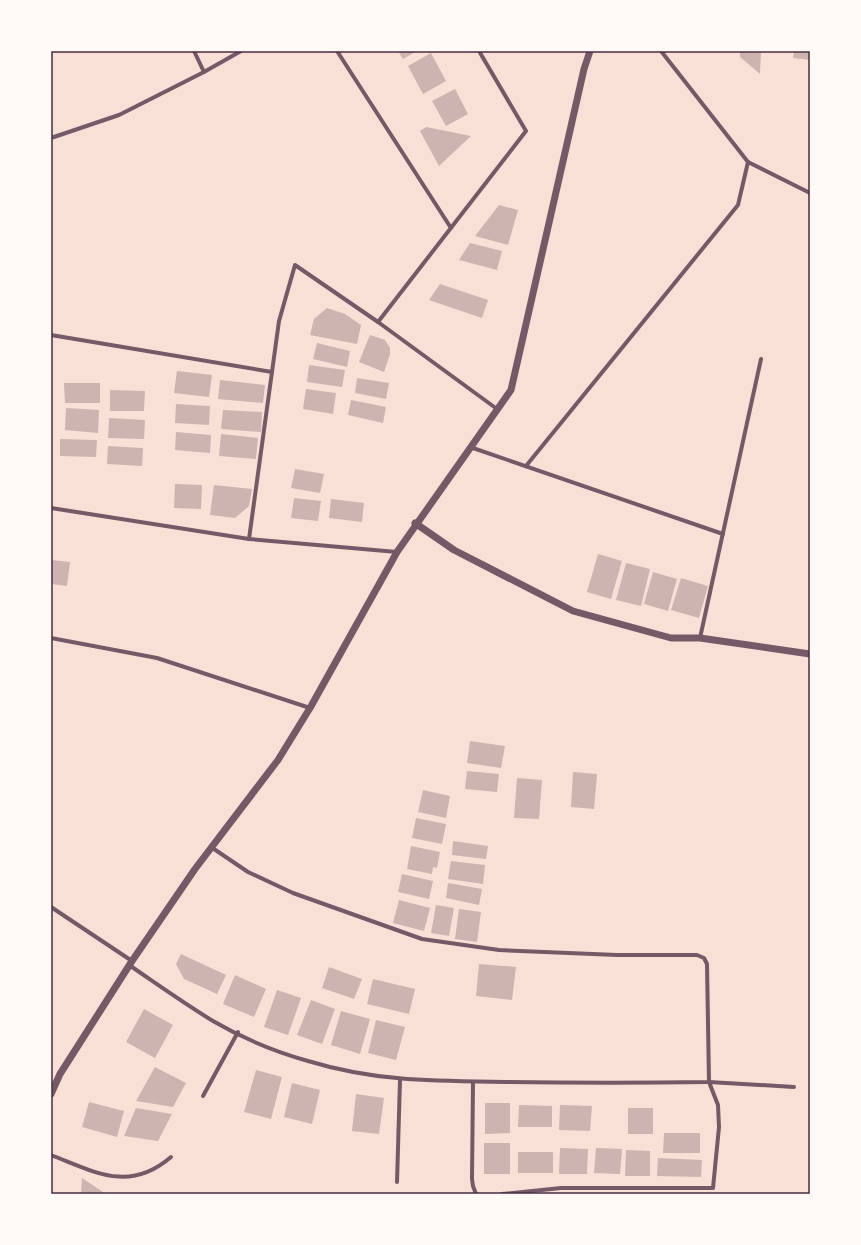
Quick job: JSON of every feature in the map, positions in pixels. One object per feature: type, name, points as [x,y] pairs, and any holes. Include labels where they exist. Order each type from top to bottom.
[{"type":"street","points":[[194,51],[204,72]]},
{"type":"street","points":[[51,138],[119,115],[204,72],[241,51]]},
{"type":"street","points":[[337,51],[451,228]]},
{"type":"street","points":[[378,322],[526,131],[480,51]]},
{"type":"street","points":[[51,1094],[60,1074],[131,963],[211,847],[278,760],[310,708],[397,552],[415,523],[511,390],[584,69],[590,51]]},
{"type":"street","points":[[661,51],[748,162],[810,193]]},
{"type":"street","points":[[526,466],[738,205],[748,162]]},
{"type":"street","points":[[249,538],[279,322],[295,265],[378,322],[497,409]]},
{"type":"street","points":[[51,335],[272,372]]},
{"type":"street","points":[[700,638],[761,359]]},
{"type":"street","points":[[470,447],[723,534]]},
{"type":"street","points":[[51,508],[249,538],[397,552]]},
{"type":"street","points":[[415,523],[454,550],[572,611],[671,638],[700,638],[810,654]]},
{"type":"street","points":[[51,638],[157,658],[310,708]]},
{"type":"street","points":[[211,847],[248,872],[293,892],[422,939],[499,950],[617,955],[697,955],[704,958],[707,964],[709,1082],[718,1105],[719,1127],[713,1188],[714,1194]]},
{"type":"street","points":[[51,907],[214,1021],[265,1046],[308,1061],[350,1072],[400,1080],[604,1084],[709,1082],[794,1087]]},
{"type":"street","points":[[203,1096],[238,1032]]},
{"type":"street","points":[[397,1182],[400,1080]]},
{"type":"street","points":[[473,1082],[472,1179],[476,1194]]},
{"type":"street","points":[[51,1155],[104,1175],[123,1177],[143,1174],[158,1167],[171,1157]]},
{"type":"street","points":[[502,1194],[561,1188],[713,1188]]},
{"type":"building","points":[[398,51],[417,51],[403,59]]},
{"type":"building","points":[[740,51],[761,51],[760,74],[740,57]]},
{"type":"building","points":[[794,51],[810,51],[810,60],[793,58]]},
{"type":"building","points":[[431,53],[446,81],[423,94],[408,66]]},
{"type":"building","points":[[455,89],[468,114],[446,126],[432,101]]},
{"type":"building","points":[[426,127],[471,136],[439,166],[420,131]]},
{"type":"building","points":[[499,205],[518,210],[508,245],[475,236]]},
{"type":"building","points":[[470,243],[502,251],[497,270],[459,260]]},
{"type":"building","points":[[440,284],[488,300],[482,318],[429,300]]},
{"type":"building","points":[[327,308],[345,314],[361,325],[357,344],[310,335],[314,319]]},
{"type":"building","points":[[370,335],[385,340],[390,348],[390,354],[384,372],[359,362]]},
{"type":"building","points":[[317,343],[350,351],[347,367],[313,359]]},
{"type":"building","points":[[309,365],[345,370],[342,387],[307,382]]},
{"type":"building","points":[[177,371],[212,375],[209,397],[174,393]]},
{"type":"building","points":[[357,378],[389,383],[386,399],[355,393]]},
{"type":"building","points":[[220,380],[265,385],[263,403],[218,399]]},
{"type":"building","points":[[64,383],[100,383],[100,403],[65,403]]},
{"type":"building","points":[[306,389],[336,393],[333,414],[303,409]]},
{"type":"building","points":[[110,390],[145,391],[144,411],[110,411]]},
{"type":"building","points":[[351,400],[386,407],[383,423],[348,415]]},
{"type":"building","points":[[176,404],[210,406],[209,425],[175,423]]},
{"type":"building","points":[[66,408],[99,410],[98,433],[65,430]]},
{"type":"building","points":[[223,410],[262,412],[261,432],[221,429]]},
{"type":"building","points":[[109,418],[145,420],[144,439],[108,438]]},
{"type":"building","points":[[176,432],[211,435],[210,453],[175,450]]},
{"type":"building","points":[[221,434],[258,438],[256,459],[219,456]]},
{"type":"building","points":[[60,439],[97,440],[96,457],[60,456]]},
{"type":"building","points":[[108,446],[143,448],[142,466],[107,464]]},
{"type":"building","points":[[295,469],[324,474],[320,493],[291,488]]},
{"type":"building","points":[[175,484],[202,485],[201,509],[174,508]]},
{"type":"building","points":[[214,485],[252,489],[249,506],[235,518],[210,515]]},
{"type":"building","points":[[294,498],[321,501],[318,521],[291,518]]},
{"type":"building","points":[[331,499],[364,503],[362,522],[329,518]]},
{"type":"building","points":[[598,554],[622,561],[611,599],[587,592]]},
{"type":"building","points":[[51,560],[70,562],[67,586],[51,584]]},
{"type":"building","points":[[626,563],[650,569],[641,606],[616,600]]},
{"type":"building","points":[[653,572],[677,579],[668,611],[644,604]]},
{"type":"building","points":[[681,578],[708,586],[699,618],[671,610]]},
{"type":"building","points":[[470,741],[505,746],[501,768],[467,763]]},
{"type":"building","points":[[467,771],[499,774],[497,792],[465,789]]},
{"type":"building","points":[[573,772],[597,774],[594,809],[571,807]]},
{"type":"building","points":[[517,778],[542,780],[539,819],[514,818]]},
{"type":"building","points":[[423,790],[450,796],[446,818],[418,812]]},
{"type":"building","points":[[416,818],[446,824],[442,844],[412,838]]},
{"type":"building","points":[[453,841],[488,846],[486,859],[452,855]]},
{"type":"building","points":[[411,846],[440,852],[437,868],[433,867],[432,874],[407,869]]},
{"type":"building","points":[[451,861],[485,865],[483,884],[448,879]]},
{"type":"building","points":[[402,874],[433,881],[429,899],[398,892]]},
{"type":"building","points":[[448,883],[482,889],[479,905],[446,898]]},
{"type":"building","points":[[399,900],[430,908],[424,931],[393,923]]},
{"type":"building","points":[[436,905],[454,908],[449,936],[431,933]]},
{"type":"building","points":[[459,909],[481,912],[477,942],[455,939]]},
{"type":"building","points":[[181,954],[226,975],[217,994],[184,979],[176,964]]},
{"type":"building","points":[[479,964],[516,967],[512,1000],[476,996]]},
{"type":"building","points":[[329,967],[362,979],[354,999],[322,988]]},
{"type":"building","points":[[235,975],[266,989],[254,1017],[223,1004]]},
{"type":"building","points":[[373,979],[415,989],[409,1014],[367,1004]]},
{"type":"building","points":[[277,990],[301,998],[288,1035],[264,1027]]},
{"type":"building","points":[[311,1000],[335,1009],[322,1044],[297,1035]]},
{"type":"building","points":[[144,1009],[173,1025],[155,1058],[126,1042]]},
{"type":"building","points":[[341,1011],[370,1019],[360,1054],[331,1045]]},
{"type":"building","points":[[376,1020],[405,1027],[396,1060],[368,1053]]},
{"type":"building","points":[[155,1067],[186,1083],[173,1107],[136,1101]]},
{"type":"building","points":[[256,1070],[282,1077],[271,1119],[244,1112]]},
{"type":"building","points":[[292,1083],[320,1090],[312,1124],[284,1117]]},
{"type":"building","points":[[356,1094],[384,1098],[379,1134],[352,1131]]},
{"type":"building","points":[[89,1102],[124,1111],[117,1137],[82,1127]]},
{"type":"building","points":[[485,1103],[510,1103],[510,1133],[485,1134]]},
{"type":"building","points":[[519,1105],[552,1106],[552,1127],[518,1127]]},
{"type":"building","points":[[560,1105],[592,1106],[590,1131],[559,1130]]},
{"type":"building","points":[[136,1108],[172,1114],[158,1141],[124,1136]]},
{"type":"building","points":[[628,1108],[653,1108],[653,1134],[628,1134]]},
{"type":"building","points":[[664,1133],[700,1133],[700,1153],[663,1153]]},
{"type":"building","points":[[484,1143],[510,1143],[510,1174],[484,1174]]},
{"type":"building","points":[[560,1148],[588,1149],[587,1174],[559,1174]]},
{"type":"building","points":[[596,1148],[622,1149],[620,1174],[594,1173]]},
{"type":"building","points":[[626,1150],[650,1151],[650,1176],[625,1176]]},
{"type":"building","points":[[518,1152],[553,1152],[553,1173],[518,1173]]},
{"type":"building","points":[[658,1158],[702,1160],[701,1177],[657,1176]]},
{"type":"building","points":[[82,1178],[103,1192],[103,1194],[81,1194]]}]
